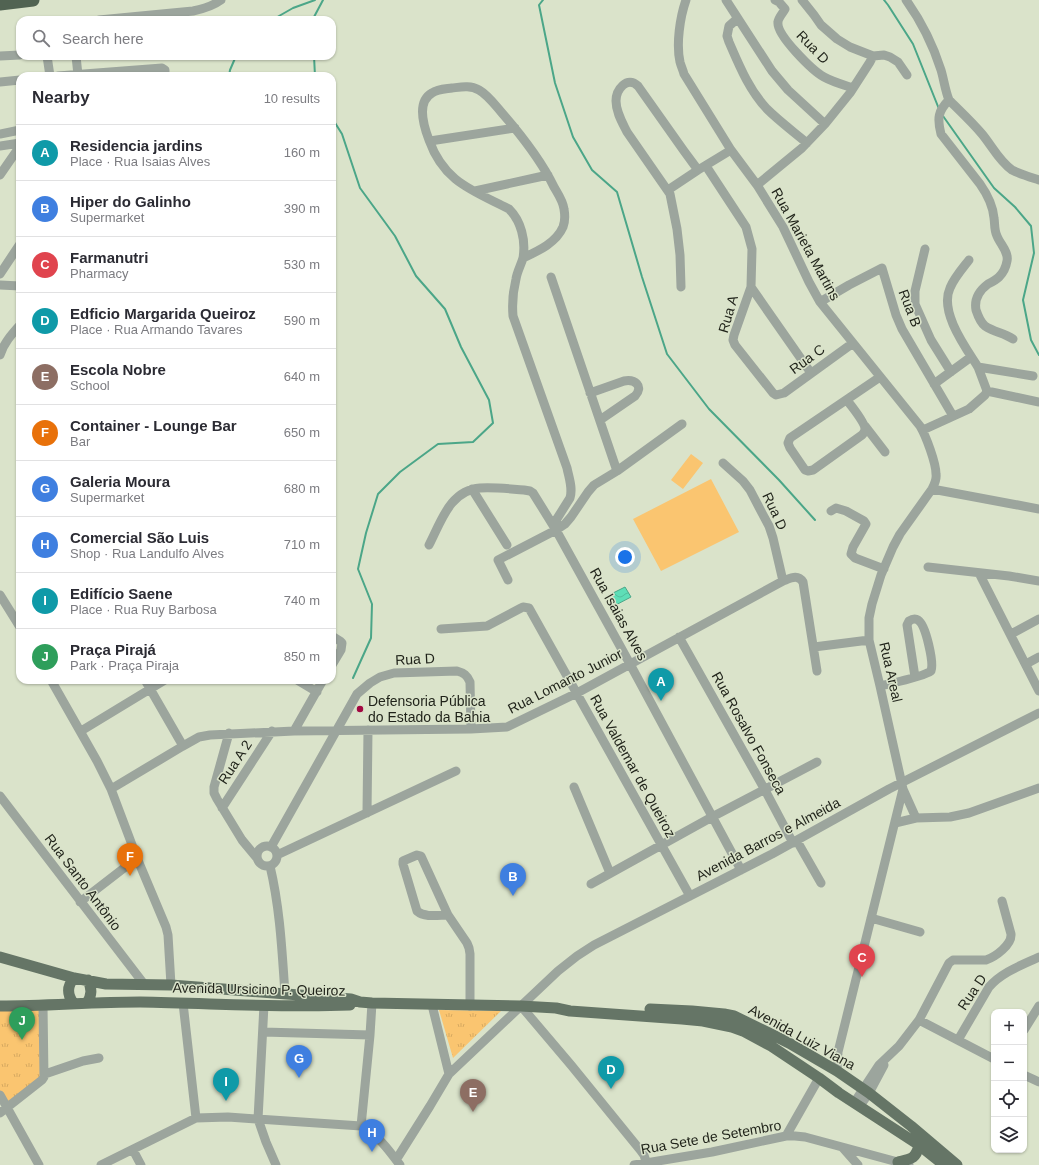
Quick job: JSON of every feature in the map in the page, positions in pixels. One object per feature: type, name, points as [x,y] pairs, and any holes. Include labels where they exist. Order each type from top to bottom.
[{"type":"highway","points":[[0,4],[33,0]]},
{"type":"main road","name":"Avenida Ursicino P. Queiroz","points":[[0,957],[81,979],[106,984],[171,985],[351,999],[360,1002]]},
{"type":"main road","points":[[72,1003],[69,998],[68,988],[70,982],[81,979],[91,992],[87,1003]]},
{"type":"main road","points":[[105,1003],[102,994],[106,984]]},
{"type":"main road","name":"Avenida Ursicino P. Queiroz","points":[[0,1006],[43,1006],[72,1003],[183,1003],[338,1006],[351,1005],[360,1002]]},
{"type":"main road","name":"Avenida Luiz Viana","points":[[360,1002],[556,1008],[582,1007],[666,1009],[723,1019],[771,1046],[834,1090],[919,1145],[944,1165]]},
{"type":"main road","name":"Avenida Luiz Viana","points":[[723,1019],[734,1016],[789,1043],[837,1071],[867,1091],[957,1165]]},
{"type":"main road","points":[[898,1162],[915,1156],[919,1145]]},
{"type":"street","points":[[141,16],[193,11],[207,8],[221,0]]},
{"type":"street","name":"Rua Marieta Martins","points":[[686,0],[680,29],[678,50],[680,63],[684,74],[731,150],[757,185],[783,227],[820,302],[910,413],[922,430],[930,450],[936,474],[936,479],[932,489]]},
{"type":"street","points":[[726,0],[772,71],[788,90],[825,124]]},
{"type":"street","name":"Rua D","points":[[775,0],[785,9],[778,20],[777,24],[779,30],[800,56],[817,73],[829,80],[853,88]]},
{"type":"street","points":[[802,0],[821,25],[837,39],[850,47],[872,56],[884,55],[894,59],[898,62],[907,76]]},
{"type":"street","points":[[906,0],[925,29],[941,69],[949,100],[983,134],[1005,164],[1018,172],[1039,180]]},
{"type":"street","points":[[737,19],[729,26],[727,36],[728,42],[747,81],[756,96],[767,109],[807,143]]},
{"type":"street","points":[[0,56],[16,54]]},
{"type":"street","points":[[757,185],[807,143],[825,124],[839,108],[853,88],[870,62],[872,56]]},
{"type":"street","points":[[48,60],[49,72]]},
{"type":"street","points":[[76,60],[78,72]]},
{"type":"street","points":[[114,72],[162,68],[166,70],[166,72]]},
{"type":"street","points":[[0,82],[16,80]]},
{"type":"street","points":[[681,287],[678,228],[671,199],[668,190],[627,132],[617,111],[616,102],[618,93],[622,86],[627,82],[635,83],[638,86],[698,170]]},
{"type":"street","points":[[523,258],[547,245],[557,237],[565,219],[564,209],[548,175],[515,128],[489,98],[480,90],[465,86],[438,90],[431,93],[426,98],[423,109],[423,124],[436,157],[446,171],[460,183],[509,209],[514,215],[522,232],[523,258],[516,277],[513,316],[567,468],[571,484],[570,498],[555,528]]},
{"type":"street","points":[[949,100],[942,107],[939,115],[941,134],[985,192],[993,212],[996,236],[1007,256],[1007,262],[999,277],[982,289],[976,299],[976,306],[980,321],[985,326],[1013,339]]},
{"type":"street","points":[[430,141],[515,128]]},
{"type":"street","points":[[0,134],[16,131]]},
{"type":"street","points":[[0,146],[16,144]]},
{"type":"street","points":[[668,190],[731,150]]},
{"type":"street","points":[[0,175],[16,152]]},
{"type":"street","name":"Rua A","points":[[706,166],[746,227],[752,249],[751,287],[733,340],[735,345],[776,395]]},
{"type":"street","points":[[475,191],[548,175]]},
{"type":"street","points":[[924,249],[915,291],[915,304],[931,340],[951,372]]},
{"type":"street","points":[[0,274],[16,250]]},
{"type":"street","points":[[969,260],[958,273],[949,289],[947,300],[948,309],[960,338],[978,367],[987,391]]},
{"type":"street","name":"Rua B","points":[[820,302],[848,285],[882,268],[896,315],[902,329],[953,416]]},
{"type":"street","points":[[551,277],[617,471]]},
{"type":"street","points":[[0,284],[16,286]]},
{"type":"street","points":[[751,287],[812,373]]},
{"type":"street","points":[[0,355],[3,346],[16,330]]},
{"type":"street","name":"Rua C","points":[[776,395],[784,393],[853,343]]},
{"type":"street","points":[[934,384],[971,357]]},
{"type":"street","points":[[978,367],[1033,376]]},
{"type":"street","points":[[864,426],[864,432],[862,435],[833,457],[810,471],[805,470],[788,443],[790,438],[880,377]]},
{"type":"street","points":[[590,393],[630,380],[638,386],[639,389],[635,396],[600,420]]},
{"type":"street","points":[[987,391],[1039,402]]},
{"type":"street","points":[[922,430],[973,406],[985,395],[987,391]]},
{"type":"street","points":[[847,400],[864,426],[885,452]]},
{"type":"street","points":[[508,580],[498,560],[555,528],[565,524],[594,486],[682,424]]},
{"type":"street","name":"Rua D","points":[[723,463],[743,481],[750,490],[769,526],[783,581]]},
{"type":"street","name":"Rua Isaias Alves","points":[[429,545],[449,506],[456,497],[463,492],[481,488],[530,491],[533,493],[555,528],[741,870]]},
{"type":"street","points":[[472,489],[507,545]]},
{"type":"street","points":[[932,489],[1039,509]]},
{"type":"street","name":"Rua Areal","points":[[903,786],[869,640],[870,612],[884,569],[896,540],[932,489]]},
{"type":"street","points":[[831,510],[836,508],[842,509],[864,521],[866,524],[853,546],[851,554],[855,558],[884,569]]},
{"type":"street","points":[[928,567],[1009,576],[1039,581]]},
{"type":"street","points":[[979,573],[1039,691]]},
{"type":"street","name":"Rua Lomanto Junior","points":[[111,789],[199,737],[210,734],[294,730],[471,729],[507,727],[577,693],[783,581],[793,577],[798,577],[803,582],[814,647]]},
{"type":"street","points":[[0,595],[16,621]]},
{"type":"street","name":"Rua Valdemar de Queiroz","points":[[441,629],[488,626],[521,608],[529,608],[690,896]]},
{"type":"street","points":[[880,686],[916,677],[929,673],[932,668],[928,644],[923,628],[920,621],[915,619],[909,621],[907,625],[916,677]]},
{"type":"street","points":[[1011,634],[1039,619]]},
{"type":"street","name":"Rua Rosalvo Fonseca","points":[[679,637],[795,842],[821,883]]},
{"type":"street","points":[[336,639],[342,643],[341,650],[336,658]]},
{"type":"street","points":[[817,671],[814,647],[869,640]]},
{"type":"street","points":[[1026,664],[1039,657]]},
{"type":"street","name":"Rua D","points":[[271,847],[357,694],[370,682],[394,673],[457,671],[464,673],[468,676],[470,682],[471,729]]},
{"type":"street","points":[[53,684],[81,731],[111,789],[137,858],[166,927],[168,935],[171,985]]},
{"type":"street","points":[[147,684],[183,746]]},
{"type":"street","points":[[81,731],[158,684]]},
{"type":"street","points":[[304,684],[317,692]]},
{"type":"street","points":[[294,730],[322,684]]},
{"type":"street","name":"Avenida Barros e Almeida","points":[[398,1162],[449,1074],[553,976],[577,956],[594,945],[903,786],[1039,713]]},
{"type":"street","points":[[368,730],[368,813]]},
{"type":"street","name":"Rua A 2","points":[[222,808],[272,731]]},
{"type":"street","points":[[229,733],[214,787],[214,793],[242,840],[260,864],[270,866],[276,862],[276,851],[267,846],[260,848],[257,858]]},
{"type":"street","points":[[592,884],[712,817],[817,762]]},
{"type":"street","points":[[277,855],[456,771]]},
{"type":"street","points":[[903,786],[916,818]]},
{"type":"street","points":[[837,1071],[838,1052],[903,786]]},
{"type":"street","points":[[574,787],[610,873]]},
{"type":"street","points":[[895,823],[916,818],[964,815],[1039,788]]},
{"type":"street","name":"Rua Santo Antônio","points":[[0,796],[144,984]]},
{"type":"street","points":[[448,915],[422,915],[417,911],[403,860],[417,855],[421,856],[448,915],[467,943],[470,954],[470,1006]]},
{"type":"street","points":[[80,902],[137,858]]},
{"type":"street","points":[[270,866],[278,911],[282,948],[284,994]]},
{"type":"street","points":[[857,1104],[882,1070],[885,1060],[903,1042],[919,1020],[949,963],[953,960],[980,961],[990,959],[1008,945],[1012,938],[1002,900]]},
{"type":"street","points":[[871,918],[920,932]]},
{"type":"street","name":"Rua D","points":[[958,1040],[993,982],[1005,974],[1039,957]]},
{"type":"street","points":[[183,1003],[196,1118]]},
{"type":"street","points":[[362,1126],[372,1003]]},
{"type":"street","points":[[264,1005],[258,1119],[276,1165]]},
{"type":"street","points":[[432,1005],[449,1074]]},
{"type":"street","points":[[4,1111],[42,1080],[45,1074],[43,1006]]},
{"type":"street","points":[[521,1006],[576,1070],[636,1145],[644,1156],[647,1164]]},
{"type":"street","points":[[1027,1025],[1039,1006]]},
{"type":"street","points":[[919,1020],[991,1057]]},
{"type":"street","points":[[263,1032],[370,1035]]},
{"type":"street","points":[[826,1065],[838,1052]]},
{"type":"street","points":[[45,1074],[83,1061],[99,1058]]},
{"type":"street","points":[[1027,1076],[1039,1082]]},
{"type":"street","points":[[786,1136],[818,1078]]},
{"type":"street","points":[[0,1095],[4,1111],[39,1165]]},
{"type":"street","points":[[101,1165],[196,1118],[228,1117],[362,1126],[379,1138],[398,1162]]},
{"type":"street","name":"Rua Sete de Setembro","points":[[634,1165],[712,1152],[786,1136],[805,1137],[909,1165]]},
{"type":"street","points":[[843,1148],[856,1164],[863,1153]]},
{"type":"street","points":[[133,1150],[140,1165]]},
{"type":"green space","points":[[691,454],[703,463],[683,489],[671,480]]},
{"type":"green space","points":[[711,479],[739,532],[661,571],[633,519]]},
{"type":"green space","points":[[0,1006],[43,1006],[45,1074],[7,1108],[0,1095]]},
{"type":"green space","points":[[439,1010],[501,1011],[453,1058]]},
{"type":"water","points":[[625,587],[631,597],[610,608],[605,597]]},
{"type":"waterway","points":[[279,16],[293,8],[315,0]]},
{"type":"waterway","points":[[315,16],[323,0]]},
{"type":"waterway","points":[[543,0],[539,5],[555,83],[573,137],[592,170],[617,192],[667,354],[709,409],[779,480],[815,520]]},
{"type":"waterway","points":[[884,0],[913,44],[939,109]]},
{"type":"waterway","points":[[230,72],[234,60]]},
{"type":"waterway","points":[[314,60],[315,72]]},
{"type":"waterway","points":[[943,116],[994,188],[1015,207],[1031,226],[1034,253],[1023,300],[1031,340],[1039,355]]},
{"type":"waterway","points":[[336,124],[342,134],[360,188],[395,236],[416,276],[445,309],[461,347],[489,400],[493,423],[473,442],[438,444],[400,472],[378,494],[366,533],[358,569],[372,604],[371,638],[353,678]]},
{"type":"place","name":"Residencia jardins","points":[[661,701]]},
{"type":"place","name":"Defensoria Pública do Estado da Bahia","points":[[360,709]]},
{"type":"place","name":"Container - Lounge Bar","points":[[130,876]]},
{"type":"place","name":"Hiper do Galinho","points":[[513,896]]},
{"type":"place","name":"Farmanutri","points":[[862,977]]},
{"type":"place","name":"Praça Pirajá","points":[[22,1040]]},
{"type":"place","name":"Galeria Moura","points":[[299,1078]]},
{"type":"place","name":"Edficio Margarida Queiroz","points":[[611,1089]]},
{"type":"place","name":"Edifício Saene","points":[[226,1101]]},
{"type":"place","name":"Escola Nobre","points":[[473,1112]]},
{"type":"place","name":"Comercial São Luis","points":[[372,1152]]}]
